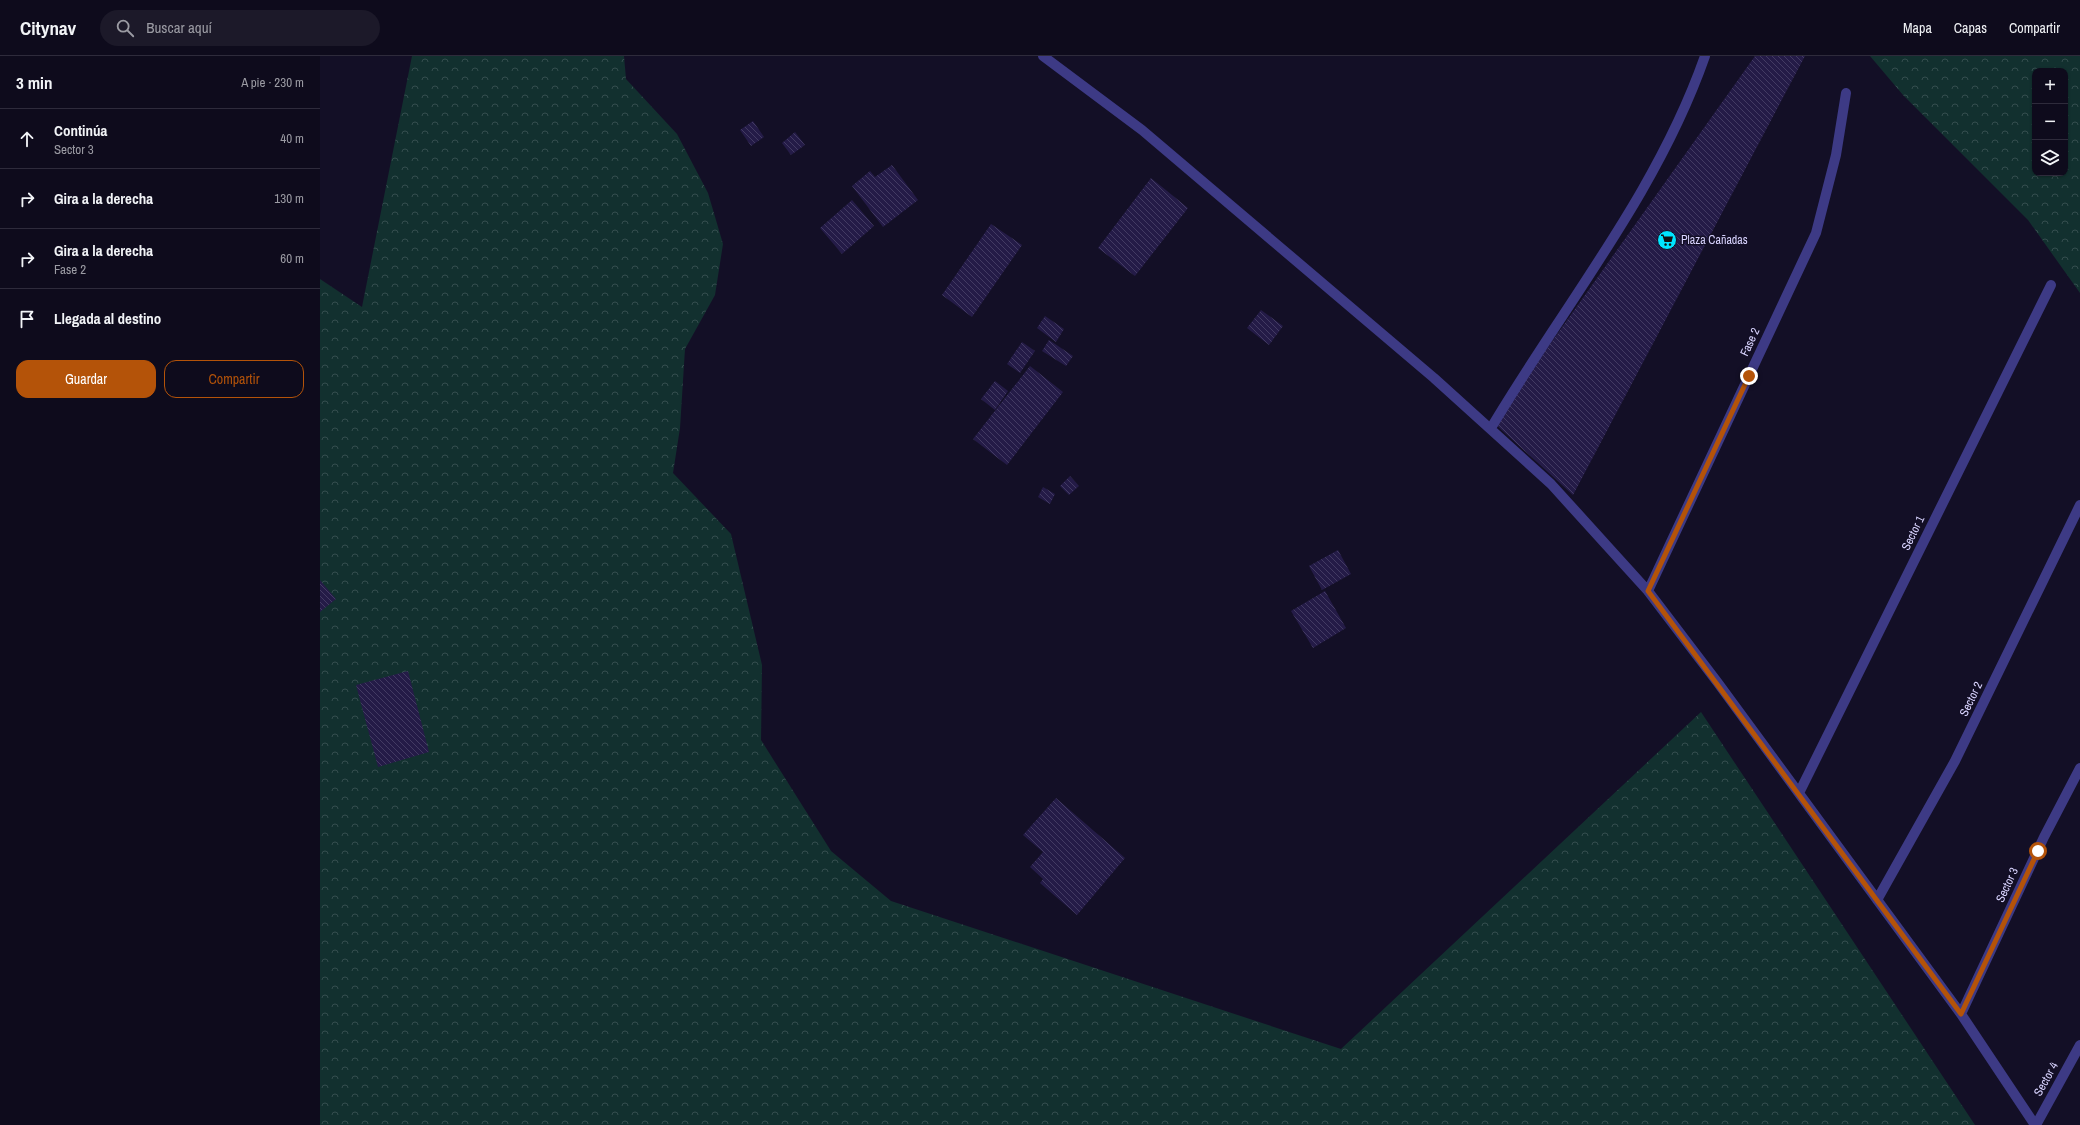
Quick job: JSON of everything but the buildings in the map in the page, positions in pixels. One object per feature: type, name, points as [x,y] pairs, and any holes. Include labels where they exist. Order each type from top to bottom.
[{"type":"street","points":[[1043,56],[1142,130],[1434,378],[1491,428],[1551,484],[1648,591],[1799,793],[1961,1014],[2035,1125]]},
{"type":"street","points":[[1491,428],[1643,192],[1684,108],[1705,56]]},
{"type":"street","name":"Fase 2","points":[[1648,591],[1816,233],[1836,155],[1846,93]]},
{"type":"street","name":"Sector 1","points":[[1799,793],[2051,285]]},
{"type":"street","name":"Sector 2","points":[[1877,900],[1955,761],[2080,505]]},
{"type":"street","name":"Sector 3","points":[[1961,1014],[2044,837],[2080,768]]},
{"type":"street","name":"Sector 4","points":[[2035,1125],[2080,1045]]},
{"type":"green space","points":[[412,56],[624,56],[626,79],[677,134],[708,193],[723,244],[715,295],[685,349],[680,428],[673,473],[731,534],[762,665],[761,740],[831,851],[891,901],[1341,1049],[1701,712],[1975,1125],[320,1125],[320,279],[362,307]]},
{"type":"green space","points":[[1870,56],[2080,56],[2080,293],[2028,220],[1903,95]]},
{"type":"place","name":"Plaza Cañadas","points":[[1667,240]]},
{"type":"route","points":[[1749,376],[1648,591],[1706,670],[1727,695],[1961,1014],[2038,851]]}]
